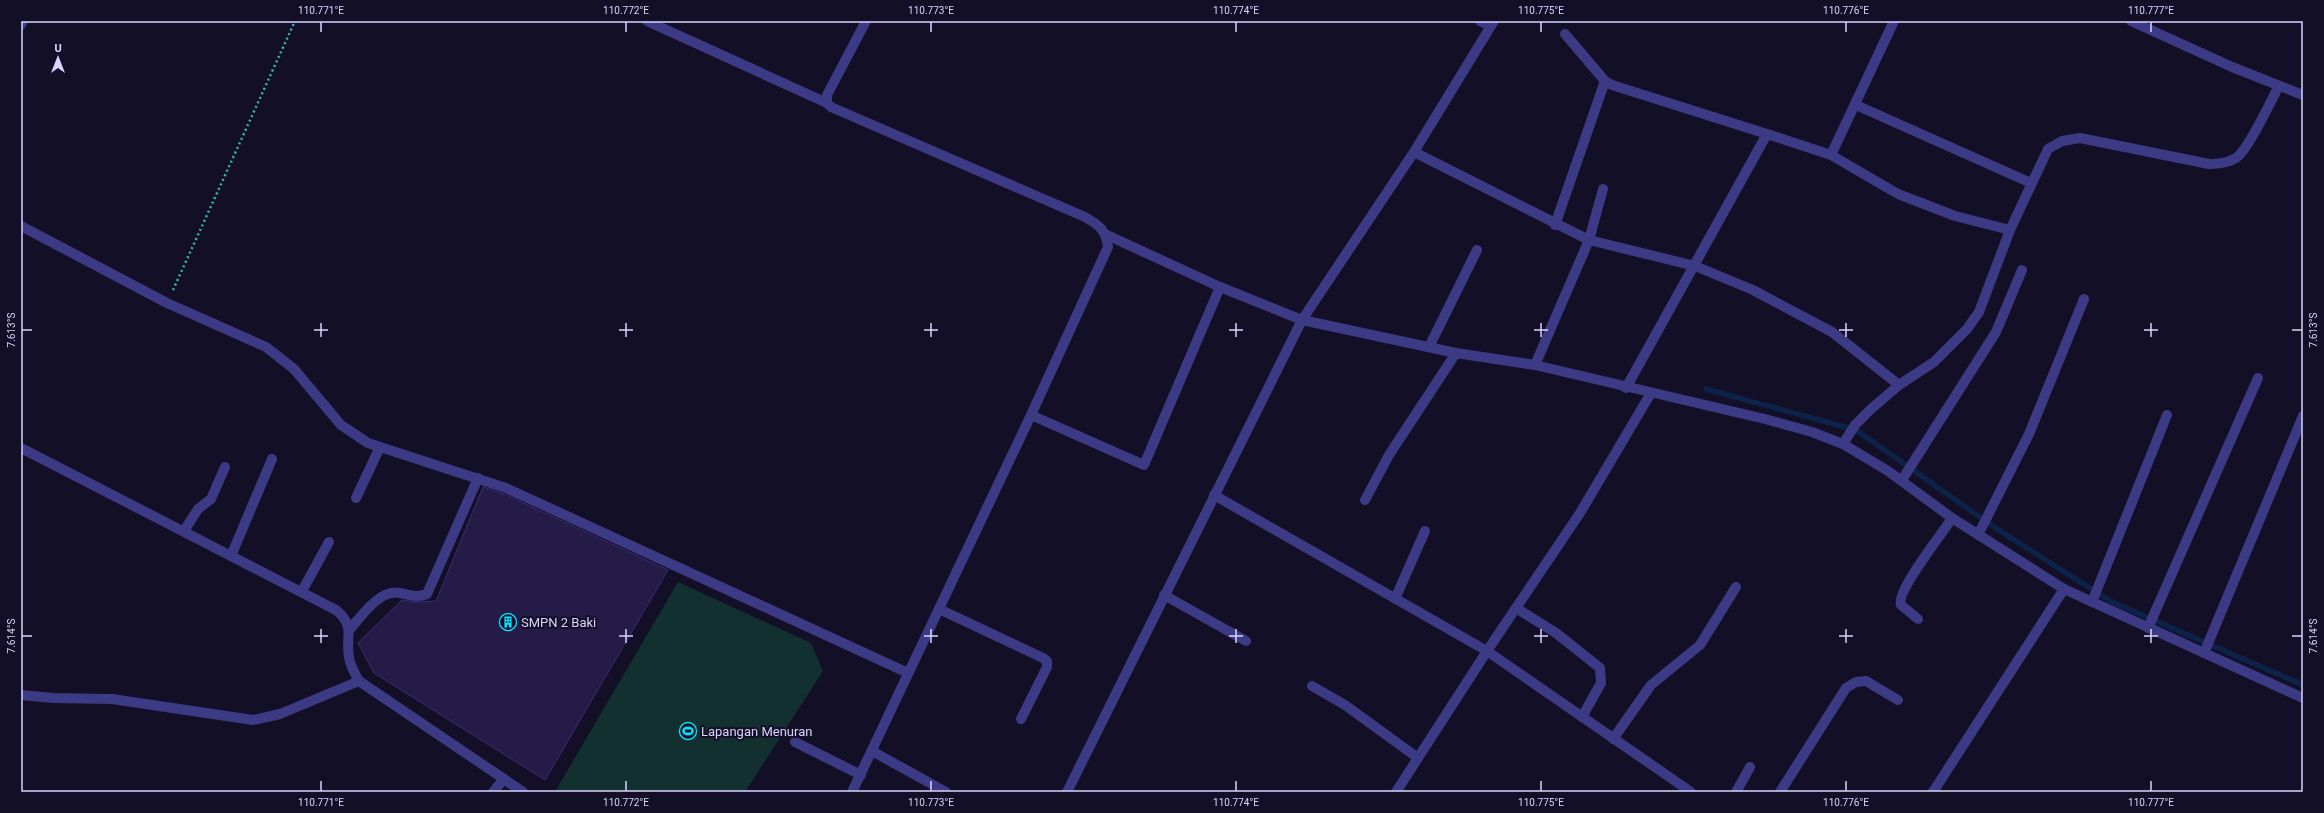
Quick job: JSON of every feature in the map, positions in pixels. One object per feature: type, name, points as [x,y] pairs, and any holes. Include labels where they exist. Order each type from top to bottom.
[{"type":"street","points":[[21,25],[23,21]]},
{"type":"street","points":[[647,21],[827,103],[838,110],[1085,217],[1098,225],[1107,235],[1220,287],[1302,320],[1456,353],[1535,365],[1626,388],[1765,419],[1812,432],[1843,444],[1902,480],[1952,518],[2064,589],[2303,698]]},
{"type":"street","points":[[827,103],[827,95],[866,21]]},
{"type":"street","points":[[1067,792],[1302,320],[1414,152],[1492,24],[1480,21]]},
{"type":"street","points":[[1831,156],[1894,21]]},
{"type":"street","points":[[2131,21],[2279,86],[2303,95]]},
{"type":"street","points":[[1565,34],[1605,81],[1831,156],[1898,194],[1955,216],[2010,230]]},
{"type":"street","points":[[1555,225],[1605,81]]},
{"type":"street","points":[[1843,444],[1853,429],[1871,409],[1899,385],[1934,362],[1975,318],[2010,230],[2048,149],[2062,141],[2080,138],[2209,164],[2220,164],[2236,158],[2245,147],[2279,86]]},
{"type":"street","points":[[1856,105],[2031,183]]},
{"type":"street","points":[[1626,388],[1767,134]]},
{"type":"street","points":[[1414,152],[1555,225],[1589,240],[1695,266],[1753,290],[1832,332],[1899,385]]},
{"type":"street","points":[[1535,365],[1589,240],[1603,189]]},
{"type":"street","points":[[21,226],[167,303],[266,347],[294,370],[341,425],[358,438],[380,447],[478,478],[531,499],[908,673]]},
{"type":"street","points":[[852,792],[1031,415],[1108,247],[1107,235]]},
{"type":"street","points":[[1429,347],[1477,250]]},
{"type":"street","points":[[1902,480],[1996,332],[2022,270]]},
{"type":"street","points":[[1031,415],[1144,465],[1220,287]]},
{"type":"street","points":[[1978,535],[2029,434],[2084,299]]},
{"type":"street","points":[[1365,500],[1389,455],[1456,353]]},
{"type":"street","points":[[2148,628],[2258,378]]},
{"type":"street","points":[[1396,792],[1487,651],[1580,513],[1651,393]]},
{"type":"street","points":[[2092,602],[2167,415]]},
{"type":"street","points":[[2204,653],[2303,416]]},
{"type":"street","points":[[356,498],[380,447]]},
{"type":"street","points":[[21,448],[336,610],[344,616],[350,629],[349,658],[359,681],[523,792]]},
{"type":"street","points":[[231,556],[272,459]]},
{"type":"street","points":[[184,531],[198,509],[214,494],[225,467]]},
{"type":"street","points":[[350,629],[376,601],[386,594],[401,593],[418,597],[427,594],[478,478]]},
{"type":"street","points":[[1214,496],[1487,651],[1691,792]]},
{"type":"street","points":[[1918,619],[1901,605],[1900,598],[1907,583],[1952,518]]},
{"type":"street","points":[[1395,599],[1425,531]]},
{"type":"street","points":[[302,592],[329,542]]},
{"type":"street","points":[[1613,739],[1651,685],[1700,645],[1736,587]]},
{"type":"street","points":[[1933,792],[2064,589]]},
{"type":"street","points":[[1164,595],[1246,641]]},
{"type":"street","points":[[1516,608],[1556,633],[1600,668],[1601,683],[1582,717]]},
{"type":"street","points":[[939,609],[1047,661],[1047,667],[1021,719]]},
{"type":"street","points":[[21,695],[53,698],[112,698],[253,720],[280,714],[359,681]]},
{"type":"street","points":[[1780,792],[1846,688],[1856,682],[1866,681],[1898,700]]},
{"type":"street","points":[[1312,686],[1345,705],[1418,758]]},
{"type":"street","points":[[795,742],[861,775]]},
{"type":"street","points":[[872,751],[946,792]]},
{"type":"street","points":[[1736,792],[1750,767]]},
{"type":"street","points":[[493,792],[504,779]]},
{"type":"path","points":[[167,303],[295,21]]},
{"type":"green space","name":"Lapangan Menuran","points":[[678,582],[811,643],[823,671],[745,792],[559,792],[556,790]]},
{"type":"building","name":"SMPN 2 Baki","points":[[483,487],[504,494],[668,570],[545,780],[374,673],[358,643],[402,600],[416,602],[436,601]]},
{"type":"waterway","points":[[1706,389],[1856,430],[1994,527],[2112,602],[2303,685]]},
{"type":"place","name":"SMPN 2 Baki","points":[[508,622]]},
{"type":"place","name":"Lapangan Menuran","points":[[688,731]]}]
